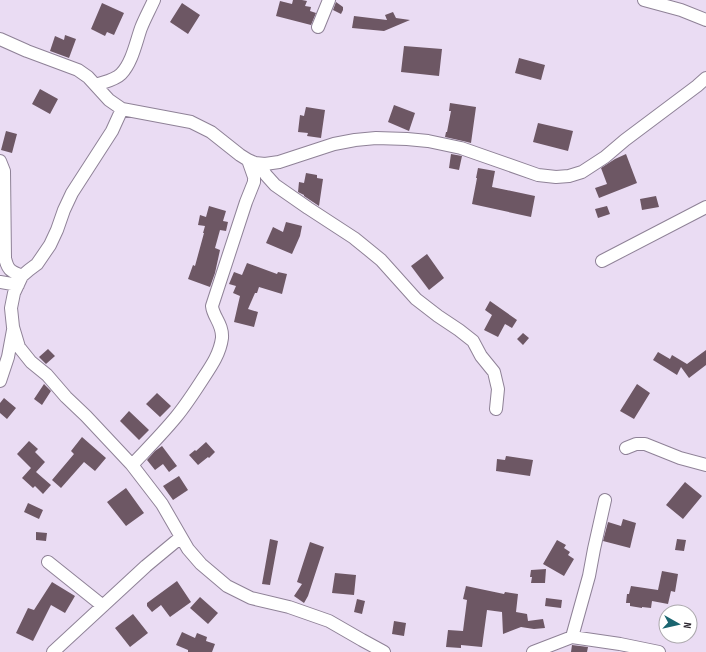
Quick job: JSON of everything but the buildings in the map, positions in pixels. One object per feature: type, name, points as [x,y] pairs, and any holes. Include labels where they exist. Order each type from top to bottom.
[{"type":"street","points":[[96,85],[114,78],[121,74],[126,68],[141,27],[154,0]]},
{"type":"street","points":[[318,27],[329,0]]},
{"type":"street","points":[[644,0],[681,10],[706,20]]},
{"type":"street","points":[[0,39],[78,70],[88,77],[109,100],[122,109],[191,122],[211,132],[248,160],[261,164],[279,162],[334,144],[355,140],[407,138],[461,148],[538,175],[556,178],[569,176],[582,172],[605,157],[706,78]]},
{"type":"street","points":[[0,381],[8,357],[13,327],[12,308],[14,293],[28,270],[37,264],[50,244],[72,193],[112,131],[122,109]]},
{"type":"street","points":[[132,465],[176,417],[190,399],[217,357],[222,331],[212,306],[254,182],[254,177],[248,160]]},
{"type":"street","points":[[0,161],[4,171],[6,262],[7,267],[20,281]]},
{"type":"street","points":[[261,164],[266,175],[275,184],[354,238],[381,260],[416,299],[473,341],[481,356],[494,372],[498,389],[496,409]]},
{"type":"street","points":[[602,261],[706,207]]},
{"type":"street","points":[[0,282],[20,281]]},
{"type":"street","points":[[13,327],[19,347],[31,362],[47,375],[66,397],[132,465],[162,504],[188,549],[201,564],[227,586],[251,598],[289,607],[329,621],[361,646],[384,652]]},
{"type":"street","points":[[626,448],[636,444],[645,444],[680,458],[706,465]]},
{"type":"street","points":[[572,637],[589,576],[605,500]]},
{"type":"street","points":[[53,652],[146,566],[181,537]]},
{"type":"street","points":[[48,562],[103,606]]},
{"type":"street","points":[[533,652],[572,637],[620,644],[659,652]]}]
